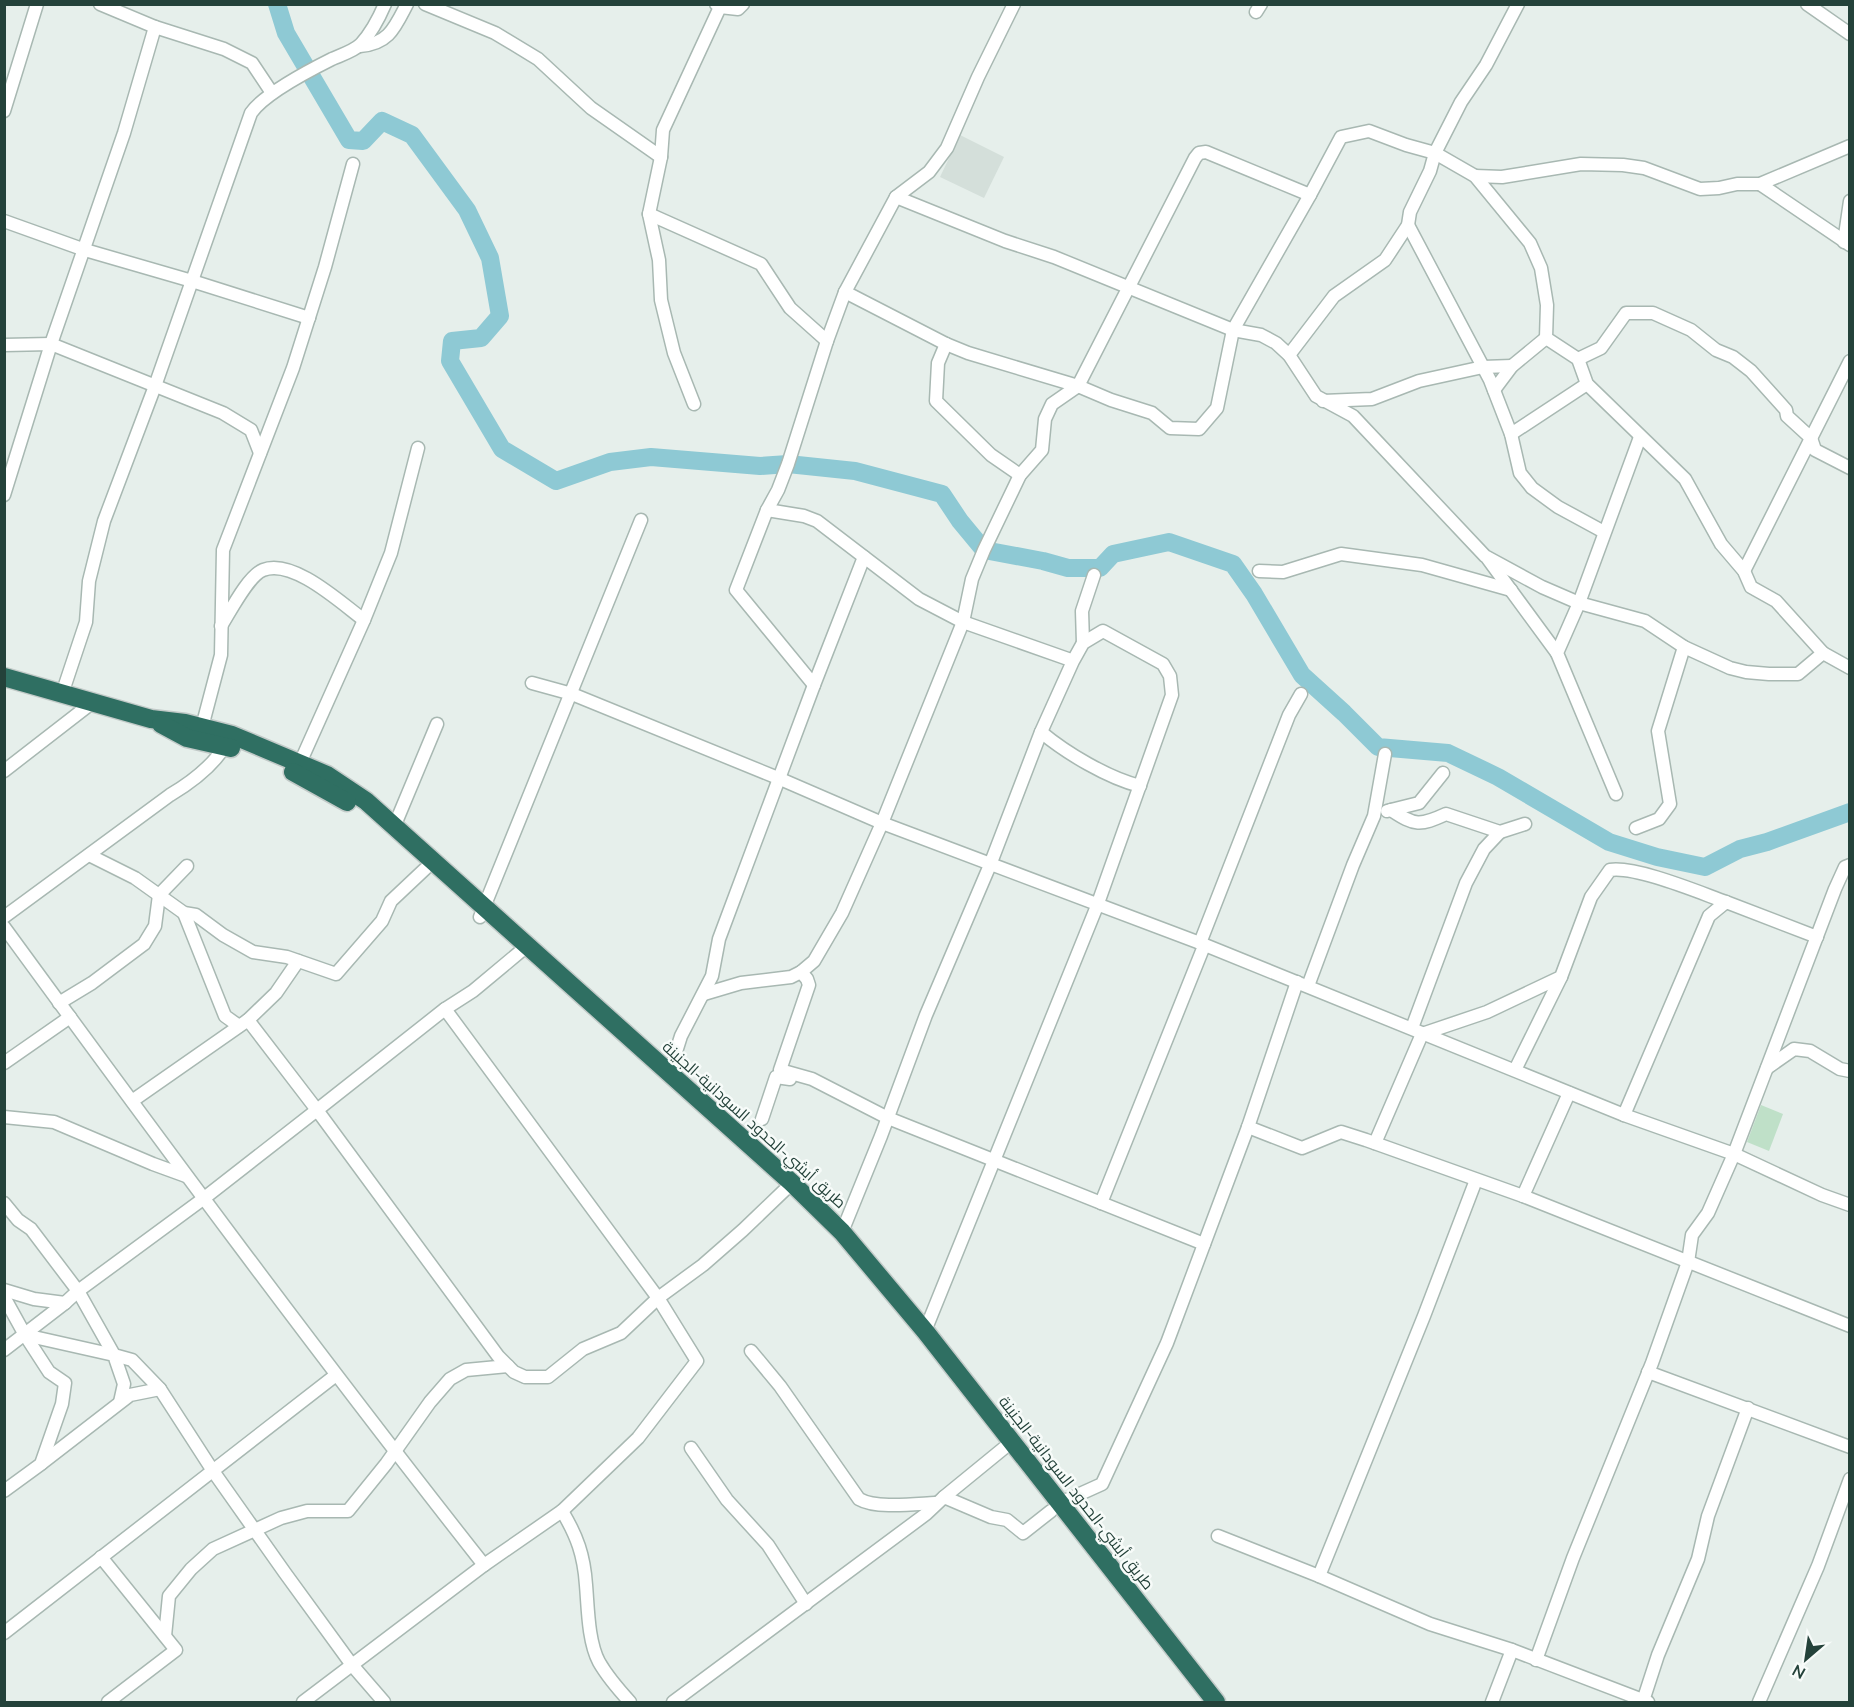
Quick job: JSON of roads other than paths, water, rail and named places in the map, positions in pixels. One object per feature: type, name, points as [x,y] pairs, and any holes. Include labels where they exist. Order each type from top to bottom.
[{"type":"highway","points":[[4,677],[152,719],[187,738],[229,741]]},
{"type":"highway","name":"طريق أبشي-الحدود السودانية-الجنينة","points":[[152,719],[202,727],[229,741],[327,775],[344,785],[394,827],[482,913],[527,945],[669,1074],[725,1130],[842,1232],[869,1270],[926,1331],[1056,1507],[1216,1702]]},
{"type":"highway","points":[[300,767],[359,811],[425,869],[482,913],[520,951],[725,1130]]},
{"type":"highway","points":[[789,1187],[837,1240],[869,1270],[1004,1448],[1056,1507],[1200,1702]]},
{"type":"street","points":[[4,111],[37,4]]},
{"type":"street","points":[[100,4],[155,27],[224,49],[252,63],[272,93]]},
{"type":"street","points":[[360,46],[379,20],[385,4]]},
{"type":"street","points":[[62,694],[86,622],[89,581],[104,521],[155,386],[251,113],[256,105],[272,93],[307,72],[360,46],[371,45],[392,32],[407,4]]},
{"type":"street","points":[[425,4],[495,33],[538,59],[591,108],[660,157]]},
{"type":"street","points":[[694,404],[674,353],[661,300],[659,260],[649,214],[663,130],[718,6],[738,9],[743,4]]},
{"type":"street","points":[[814,685],[736,590],[767,510],[788,464],[845,292],[896,197],[929,172],[947,148],[978,77],[1014,4]]},
{"type":"street","points":[[1289,355],[1334,296],[1385,260],[1408,225],[1410,212],[1430,171],[1435,153],[1461,102],[1486,65],[1518,4]]},
{"type":"street","points":[[1814,7],[1850,34]]},
{"type":"street","points":[[4,495],[51,344],[124,133],[155,27]]},
{"type":"street","points":[[845,292],[946,344],[1078,386],[1111,400],[1152,413],[1170,428],[1198,429],[1217,408],[1233,330],[1341,137],[1369,131],[1435,153],[1475,176],[1530,243],[1541,268],[1546,305],[1546,338]]},
{"type":"street","points":[[1475,176],[1502,177],[1581,164],[1623,165],[1644,168],[1700,189],[1728,187],[1737,184],[1760,184],[1850,146]]},
{"type":"street","points":[[704,994],[741,983],[791,977],[814,962],[842,913],[882,823],[963,622],[972,579],[984,550],[1020,475],[1041,450],[1045,418],[1052,404],[1078,386],[1199,153],[1206,152],[1310,195]]},
{"type":"street","points":[[202,727],[221,655],[223,550],[293,368],[352,164]]},
{"type":"street","points":[[1760,184],[1847,244]]},
{"type":"street","points":[[896,197],[1005,241],[1054,257],[1233,330],[1261,334],[1276,343],[1289,355],[1316,396],[1353,416],[1485,556],[1511,590],[1557,653],[1616,794]]},
{"type":"street","points":[[1847,244],[1850,201]]},
{"type":"street","points":[[649,214],[761,264],[790,308],[827,341]]},
{"type":"street","points":[[4,221],[85,250],[309,318]]},
{"type":"street","points":[[1408,225],[1494,390],[1511,434],[1520,473],[1532,488],[1558,507],[1605,532]]},
{"type":"street","points":[[1578,358],[1601,348],[1626,313],[1653,313],[1691,330],[1716,350],[1733,357],[1751,371],[1786,410],[1787,416],[1811,438],[1815,450],[1850,468]]},
{"type":"street","points":[[1546,338],[1578,358],[1587,384],[1685,479],[1721,544],[1744,571],[1751,587],[1776,601],[1823,652],[1850,668]]},
{"type":"street","points":[[1494,390],[1512,366],[1546,338]]},
{"type":"street","points":[[4,345],[51,344],[223,413],[251,430],[260,453]]},
{"type":"street","points":[[946,344],[938,363],[936,401],[991,454],[1020,475]]},
{"type":"street","points":[[1744,571],[1850,362]]},
{"type":"street","points":[[1322,401],[1372,399],[1419,381],[1483,367],[1512,366]]},
{"type":"street","points":[[1511,434],[1587,384]]},
{"type":"street","points":[[1557,653],[1579,603],[1640,436]]},
{"type":"street","points":[[300,767],[391,553],[418,448]]},
{"type":"street","points":[[767,510],[804,516],[817,521],[919,599],[963,622],[1068,659]]},
{"type":"street","points":[[482,913],[641,520]]},
{"type":"street","points":[[1259,571],[1283,572],[1341,554],[1422,566],[1511,590]]},
{"type":"street","points":[[1485,556],[1542,587],[1579,603],[1645,621],[1684,648],[1730,668],[1746,672],[1798,674],[1823,652]]},
{"type":"street","points":[[669,1074],[681,1036],[712,976],[719,939],[778,778],[864,557]]},
{"type":"street","points":[[221,626],[251,580],[262,570],[279,567],[299,575],[326,592],[364,621]]},
{"type":"street","points":[[1083,643],[1082,611],[1094,575]]},
{"type":"street","points":[[842,1232],[926,1015],[990,865],[1041,732],[1083,643],[1103,631],[1163,664],[1170,676],[1172,695],[1097,906],[926,1331]]},
{"type":"street","points":[[1636,828],[1659,819],[1670,804],[1658,731],[1684,648]]},
{"type":"street","points":[[532,683],[572,694],[882,823],[1303,984],[1624,1115],[1734,1154],[1822,1195],[1850,1205]]},
{"type":"street","points":[[1101,1203],[1289,715],[1301,694]]},
{"type":"street","points":[[4,771],[93,702]]},
{"type":"street","points":[[394,827],[437,724]]},
{"type":"street","points":[[1041,732],[1060,748],[1126,782],[1140,786]]},
{"type":"street","points":[[4,917],[170,795],[190,783],[229,741]]},
{"type":"street","points":[[751,1351],[780,1386],[859,1500],[878,1504],[940,1500],[1007,1521],[1023,1533],[1056,1507],[1102,1484],[1167,1343],[1303,984],[1374,816],[1385,754]]},
{"type":"street","points":[[1374,816],[1419,803],[1443,773]]},
{"type":"street","points":[[1391,810],[1407,820],[1426,824],[1446,814],[1500,832]]},
{"type":"street","points":[[1375,1143],[1417,1031],[1466,883],[1484,849],[1500,832],[1525,824]]},
{"type":"street","points":[[89,855],[135,878],[184,913],[196,915],[253,952],[287,957],[336,974],[382,921],[391,901],[425,869]]},
{"type":"street","points":[[1536,1660],[1573,1558],[1648,1372],[1688,1262],[1692,1235],[1708,1213],[1734,1154],[1835,889],[1845,867],[1850,865]]},
{"type":"street","points":[[60,1002],[92,983],[144,944],[155,926],[159,895],[187,866]]},
{"type":"street","points":[[1515,1070],[1561,977],[1591,897],[1610,870],[1620,868],[1640,873],[1726,902],[1817,937]]},
{"type":"street","points":[[1624,1115],[1709,916],[1726,902]]},
{"type":"street","points":[[184,913],[225,1016],[243,1023],[317,1110],[498,1356],[514,1372],[525,1377],[548,1377],[583,1349],[621,1333],[658,1298],[703,1265],[789,1187]]},
{"type":"street","points":[[4,927],[203,1199],[394,1451],[484,1564]]},
{"type":"street","points":[[4,1350],[78,1291],[203,1199],[445,1009],[473,991],[520,951]]},
{"type":"street","points":[[132,1101],[243,1023],[276,993],[298,962]]},
{"type":"street","points":[[801,972],[809,985],[780,1070],[812,1078],[888,1118],[1204,1244]]},
{"type":"street","points":[[1417,1031],[1487,1012],[1561,977]]},
{"type":"street","points":[[303,1702],[484,1564],[562,1511],[638,1438],[696,1363],[658,1298],[445,1009]]},
{"type":"street","points":[[4,1063],[70,1017]]},
{"type":"street","points":[[1766,1069],[1794,1049],[1810,1051],[1840,1069],[1850,1071]]},
{"type":"street","points":[[762,1119],[776,1077],[804,1082],[846,1096]]},
{"type":"street","points":[[1523,1196],[1569,1093]]},
{"type":"street","points":[[4,1117],[54,1122],[186,1176]]},
{"type":"street","points":[[1248,1127],[1302,1148],[1341,1132],[1375,1143],[1523,1196],[1850,1326]]},
{"type":"street","points":[[1319,1576],[1476,1180]]},
{"type":"street","points":[[4,1203],[18,1220],[31,1229],[78,1291],[114,1355],[124,1384],[120,1402]]},
{"type":"street","points":[[4,1290],[34,1299],[65,1303]]},
{"type":"street","points":[[4,1298],[49,1372],[65,1383],[62,1404],[41,1464]]},
{"type":"street","points":[[25,1335],[132,1360],[160,1389],[213,1471],[352,1665],[384,1702]]},
{"type":"street","points":[[165,1636],[169,1596],[191,1569],[213,1549],[281,1518],[306,1511],[348,1511],[450,1379],[466,1370],[508,1366]]},
{"type":"street","points":[[1648,1372],[1850,1447]]},
{"type":"street","points":[[4,1633],[336,1375]]},
{"type":"street","points":[[4,1491],[130,1395],[160,1389]]},
{"type":"street","points":[[1218,1536],[1430,1624],[1512,1650],[1646,1702],[1658,1655],[1698,1559],[1708,1515],[1748,1408]]},
{"type":"street","points":[[692,1448],[727,1500],[768,1545],[806,1604]]},
{"type":"street","points":[[673,1702],[926,1514],[1004,1448]]},
{"type":"street","points":[[1759,1702],[1818,1566],[1850,1479]]},
{"type":"street","points":[[562,1511],[576,1534],[582,1557],[587,1619],[598,1661],[630,1702]]},
{"type":"street","points":[[101,1557],[176,1650],[108,1702]]},
{"type":"street","points":[[1492,1702],[1512,1650]]},
{"type":"waterway","points":[[277,4],[286,33],[349,140],[363,141],[382,121],[412,135],[467,210],[490,258],[500,316],[481,338],[452,341],[450,361],[502,449],[556,481],[610,462],[651,457],[760,466],[788,464],[855,471],[942,494],[960,521],[984,550],[1068,568],[1100,568],[1113,554],[1169,542],[1233,564],[1254,594],[1302,675],[1378,747],[1448,753],[1498,777],[1609,842],[1657,857],[1705,867],[1740,849],[1767,842],[1850,812]]}]
